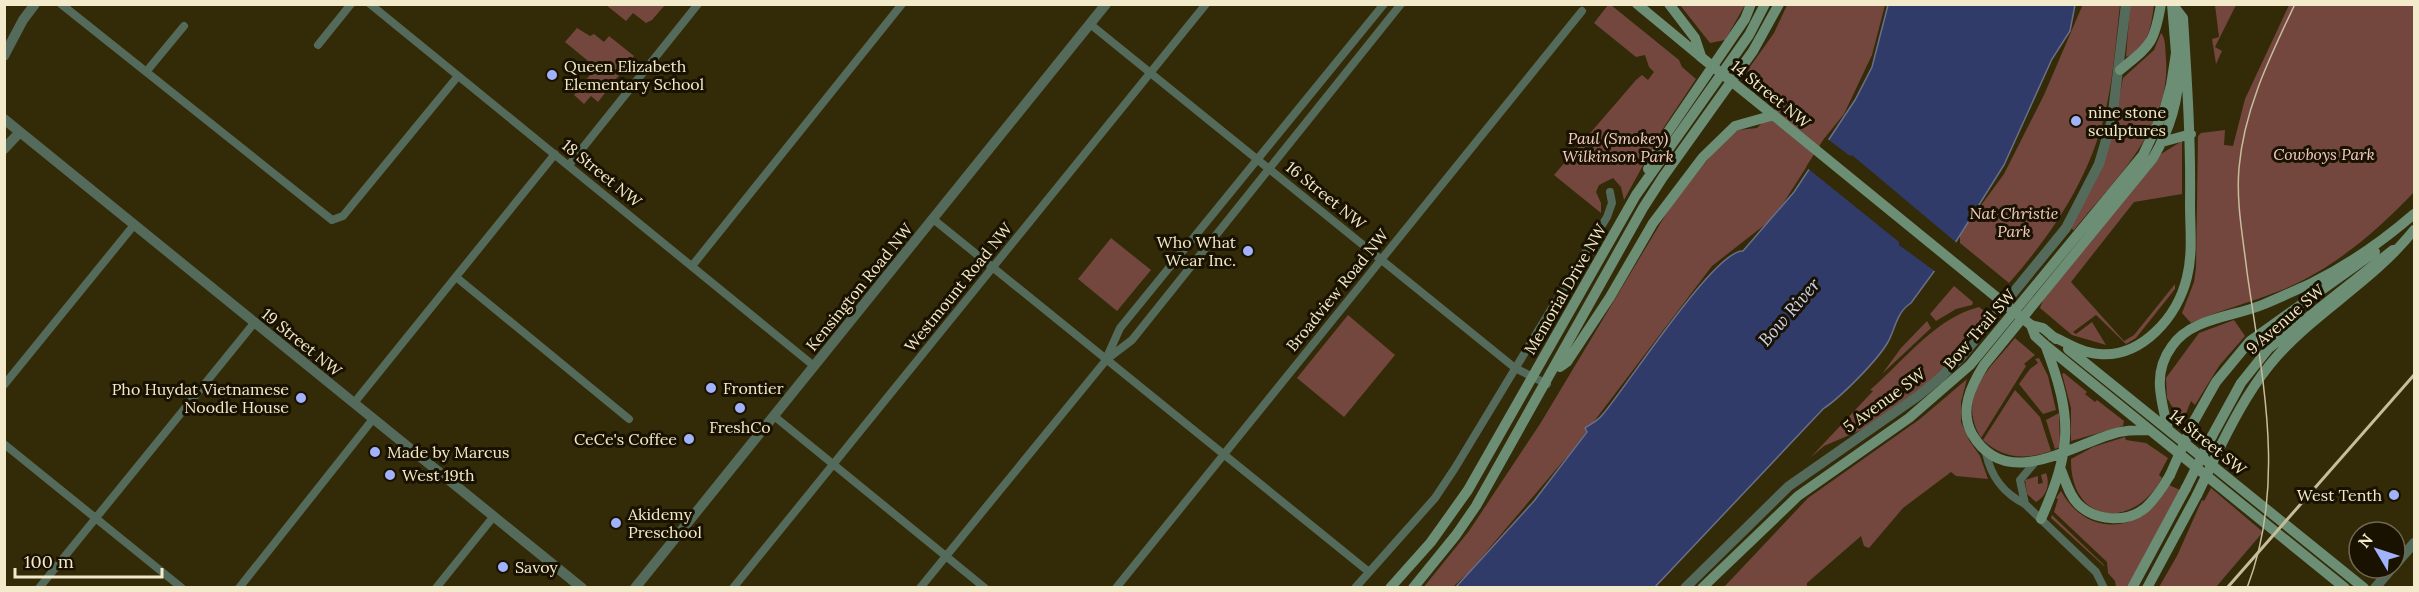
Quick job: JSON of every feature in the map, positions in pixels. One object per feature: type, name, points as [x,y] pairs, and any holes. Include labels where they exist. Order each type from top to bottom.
[{"type":"main road","name":"14 Street NW","points":[[1637,4],[1887,207]]},
{"type":"main road","points":[[1669,4],[1695,38],[1701,57]]},
{"type":"main road","points":[[1636,195],[1663,139],[1734,35],[1751,4]]},
{"type":"main road","name":"Memorial Drive NW","points":[[1390,588],[1431,542],[1468,490],[1636,195],[1749,36],[1765,4]]},
{"type":"main road","name":"Memorial Drive NW","points":[[1413,588],[1456,535],[1476,506],[1653,193],[1753,51],[1779,4]]},
{"type":"main road","points":[[2120,70],[2144,52],[2153,40],[2161,4]]},
{"type":"main road","points":[[2150,430],[2110,434],[2064,454],[2014,462],[1986,453],[1971,431],[1966,410],[1975,379],[2152,158],[2162,142],[2179,91],[2180,61],[2176,53],[2172,5]]},
{"type":"main road","points":[[2049,340],[2099,355],[2127,351],[2147,340],[2166,321],[2179,300],[2190,258],[2191,134],[2182,18],[2172,5]]},
{"type":"main road","name":"Bow Trail SW","points":[[1702,588],[1710,583],[1798,496],[1909,418],[1970,365],[2143,155],[2164,111],[2176,53]]},
{"type":"main road","points":[[1553,373],[1567,362],[1610,297],[1653,223],[1703,157],[1735,126],[1774,116]]},
{"type":"main road","points":[[2162,142],[2191,134]]},
{"type":"main road","name":"14 Street SW","points":[[1887,207],[2031,325],[2035,336],[2049,340],[2168,429],[2364,588]]},
{"type":"main road","points":[[2061,470],[2078,504],[2092,514],[2111,519],[2129,517],[2144,509],[2159,493],[2170,475],[2194,421],[2216,382],[2250,341],[2378,250],[2415,214]]},
{"type":"main road","name":"9 Avenue SW","points":[[2147,588],[2255,382],[2279,354],[2382,267],[2415,230]]},
{"type":"main road","points":[[2168,429],[2158,387],[2160,375],[2163,361],[2184,333],[2202,324],[2260,306],[2314,282],[2393,233]]},
{"type":"main road","name":"9 Avenue SW","points":[[2132,588],[2241,383],[2269,348],[2382,256],[2401,245]]},
{"type":"main road","points":[[2041,519],[2061,470],[2064,454],[2065,401],[2049,340]]},
{"type":"main road","name":"14 Street SW","points":[[2049,340],[2150,430],[2345,588]]},
{"type":"street","points":[[4,56],[23,20],[35,4]]},
{"type":"street","points":[[62,4],[325,217],[337,219],[343,216],[458,76]]},
{"type":"street","points":[[318,45],[351,4]]},
{"type":"street","name":"18 Street NW","points":[[370,4],[814,366]]},
{"type":"street","points":[[569,165],[698,4]]},
{"type":"street","points":[[692,266],[902,4]]},
{"type":"street","name":"Kensington Road NW","points":[[635,588],[1106,4]]},
{"type":"street","name":"Westmount Road NW","points":[[733,588],[1206,4]]},
{"type":"street","points":[[1107,359],[1120,328],[1384,4]]},
{"type":"street","points":[[920,588],[1107,359],[1132,340],[1401,4]]},
{"type":"street","name":"5 Avenue SW","points":[[1685,588],[1789,486],[1918,396],[1960,358],[2067,228],[2099,164],[2112,120],[2120,70],[2126,4]]},
{"type":"street","name":"Broadview Road NW","points":[[1116,588],[1582,11]]},
{"type":"street","points":[[4,37],[23,20]]},
{"type":"street","name":"16 Street NW","points":[[1090,24],[1515,368],[1547,384]]},
{"type":"street","points":[[146,72],[184,26]]},
{"type":"street","name":"19 Street NW","points":[[4,119],[582,588]]},
{"type":"street","points":[[4,149],[20,132]]},
{"type":"street","points":[[354,403],[555,154]]},
{"type":"street","points":[[1355,588],[1435,498],[1607,217],[1611,203],[1610,192]]},
{"type":"street","points":[[933,219],[1369,572]]},
{"type":"street","points":[[4,385],[134,225]]},
{"type":"street","points":[[456,278],[629,419]]},
{"type":"street","points":[[39,588],[255,322]]},
{"type":"street","points":[[774,416],[985,588]]},
{"type":"street","points":[[238,588],[374,420]]},
{"type":"street","points":[[4,444],[182,588]]},
{"type":"street","points":[[1986,453],[1990,472],[1995,480],[2013,498],[2025,504],[2096,572],[2104,588]]},
{"type":"street","points":[[2025,504],[2020,480],[2036,460]]},
{"type":"street","points":[[436,588],[494,516]]},
{"type":"green space","name":"Nat Christie Park","points":[[2083,4],[2120,5],[2111,80],[2101,129],[2082,177],[2057,222],[2009,283],[1960,243],[1960,234],[2004,174],[2044,95]]},
{"type":"green space","points":[[606,5],[665,5],[652,20],[646,23],[633,13],[626,21]]},
{"type":"green space","name":"Paul (Smokey) Wilkinson Park","points":[[1608,5],[1611,5],[1679,60],[1682,67],[1696,79],[1664,127],[1624,200],[1621,187],[1613,178],[1599,185],[1596,192],[1601,203],[1601,213],[1554,175],[1636,80],[1642,75],[1648,80],[1654,72],[1649,67],[1645,55],[1636,57],[1594,23]]},
{"type":"green space","points":[[1680,5],[1745,5],[1725,40],[1710,43]]},
{"type":"green space","points":[[1787,5],[1885,5],[1872,55],[1844,114],[1767,223],[1712,266],[1570,453],[1470,571],[1453,587],[1423,588],[1469,531],[1540,424],[1669,209],[1712,154],[1738,130],[1757,128],[1783,101],[1747,71],[1774,33]]},
{"type":"green space","points":[[2130,5],[2154,5],[2148,36],[2140,48],[2126,57]]},
{"type":"green space","points":[[2215,5],[2236,5],[2215,47],[2222,51],[2216,64],[2212,39],[2219,37]]},
{"type":"green space","name":"Cowboys Park","points":[[2289,5],[2414,5],[2414,192],[2369,235],[2319,271],[2282,290],[2191,323],[2182,313],[2194,282],[2196,268],[2198,136],[2201,133],[2225,130],[2224,145],[2233,146],[2245,99]]},
{"type":"green space","points":[[577,28],[590,36],[594,34],[604,42],[609,36],[634,56],[598,102],[591,96],[584,104],[574,95],[594,70],[593,65],[565,42]]},
{"type":"green space","points":[[2161,33],[2164,38],[2166,59],[2165,84],[2150,131],[2122,172],[2074,230],[2070,228],[2117,109],[2123,78],[2154,50]]},
{"type":"green space","points":[[2182,141],[2182,194],[2134,202],[2071,282],[2124,341],[2134,335],[2175,284],[2175,289],[2136,338],[2126,344],[2096,315],[2073,332],[2076,334],[2092,322],[2106,345],[2072,335],[2040,308],[2044,297],[2161,154]]},
{"type":"green space","points":[[1111,238],[1151,270],[1117,311],[1078,279]]},
{"type":"green space","points":[[1954,286],[1973,302],[1972,305],[1956,309],[1936,321],[1930,314]]},
{"type":"green space","points":[[1979,307],[1988,314],[1944,371],[1868,427],[1824,446],[1810,458],[1873,391],[1870,390],[1934,330],[1963,313]]},
{"type":"green space","points":[[1348,315],[1395,355],[1344,417],[1297,378]]},
{"type":"green space","points":[[2234,320],[2245,336],[2219,366],[2195,405],[2191,401],[2182,423],[2167,398],[2166,378],[2199,333]]},
{"type":"green space","points":[[1927,321],[1931,328],[1882,374],[1901,348]]},
{"type":"green space","points":[[2015,338],[2035,355],[2024,364],[2026,366],[1981,438],[1974,422],[1972,408],[1974,395],[1987,371]]},
{"type":"green space","points":[[2039,358],[2048,376],[2056,410],[2043,414],[2019,384],[2030,369],[2038,363],[2035,359]]},
{"type":"green space","points":[[2064,373],[2087,392],[2085,394],[2095,402],[2097,400],[2124,421],[2123,426],[2071,441],[2071,408],[2062,374]]},
{"type":"green space","points":[[1967,379],[1961,402],[1961,422],[1980,456],[1988,479],[1956,476],[1951,472],[1903,508],[1869,548],[1864,546],[1861,536],[1807,583],[1807,587],[1724,587],[1808,498],[1920,419]]},
{"type":"green space","points":[[2015,390],[2040,417],[2051,451],[2032,456],[2015,456],[1998,451],[1983,440]]},
{"type":"green space","points":[[2059,413],[2060,447],[2055,449],[2046,420]]},
{"type":"green space","points":[[2125,437],[2126,440],[2146,443],[2168,458],[2159,475],[2162,478],[2150,495],[2135,507],[2120,512],[2105,513],[2092,508],[2081,497],[2073,481],[2071,459],[2093,447]]},
{"type":"green space","points":[[2046,473],[2048,482],[2046,490],[2036,502],[2027,494],[2025,480],[2038,476],[2038,484],[2043,483],[2041,475]]},
{"type":"green space","points":[[2169,485],[2180,490],[2127,587],[2116,587],[2115,581],[2108,573],[2107,562],[2054,512],[2058,499],[2056,498],[2061,491],[2072,507],[2086,517],[2101,523],[2116,524],[2131,521],[2146,513],[2159,501]]},
{"type":"green space","points":[[2211,488],[2263,532],[2216,587],[2159,587],[2177,556],[2202,500],[2204,501]]},
{"type":"green space","points":[[2052,515],[2103,564],[2105,567],[2051,518]]},
{"type":"water","name":"Bow River","points":[[1888,5],[2075,5],[2070,31],[2052,59],[2004,165],[1957,240],[1911,303],[1902,311],[1883,350],[1858,378],[1823,409],[1654,588],[1455,588],[1534,501],[1587,432],[1585,428],[1597,420],[1614,400],[1692,295],[1730,256],[1743,251],[1794,192],[1855,100],[1872,67]]},
{"type":"pier","points":[[1825,137],[1850,156],[1852,155],[1958,244],[1936,272],[1899,245],[1899,242],[1806,167]]},
{"type":"tram line","points":[[2247,588],[2259,549],[2266,510],[2269,470],[2264,391],[2240,220],[2239,168],[2252,104],[2295,4]]},
{"type":"railway","points":[[2227,588],[2414,375]]},
{"type":"place","name":"Queen Elizabeth Elementary School","points":[[552,75]]},
{"type":"place","name":"nine stone sculptures","points":[[2076,121]]},
{"type":"place","name":"Who What Wear Inc.","points":[[1248,251]]},
{"type":"place","name":"Frontier","points":[[711,388]]},
{"type":"place","name":"Pho Huydat Vietnamese Noodle House","points":[[301,398]]},
{"type":"place","name":"FreshCo","points":[[740,408]]},
{"type":"place","name":"CeCe's Coffee","points":[[689,439]]},
{"type":"place","name":"Made by Marcus","points":[[375,452]]},
{"type":"place","name":"West 19th","points":[[390,475]]},
{"type":"place","name":"West Tenth","points":[[2394,495]]},
{"type":"place","name":"Akidemy Preschool","points":[[616,523]]},
{"type":"place","name":"Savoy","points":[[503,567]]}]
